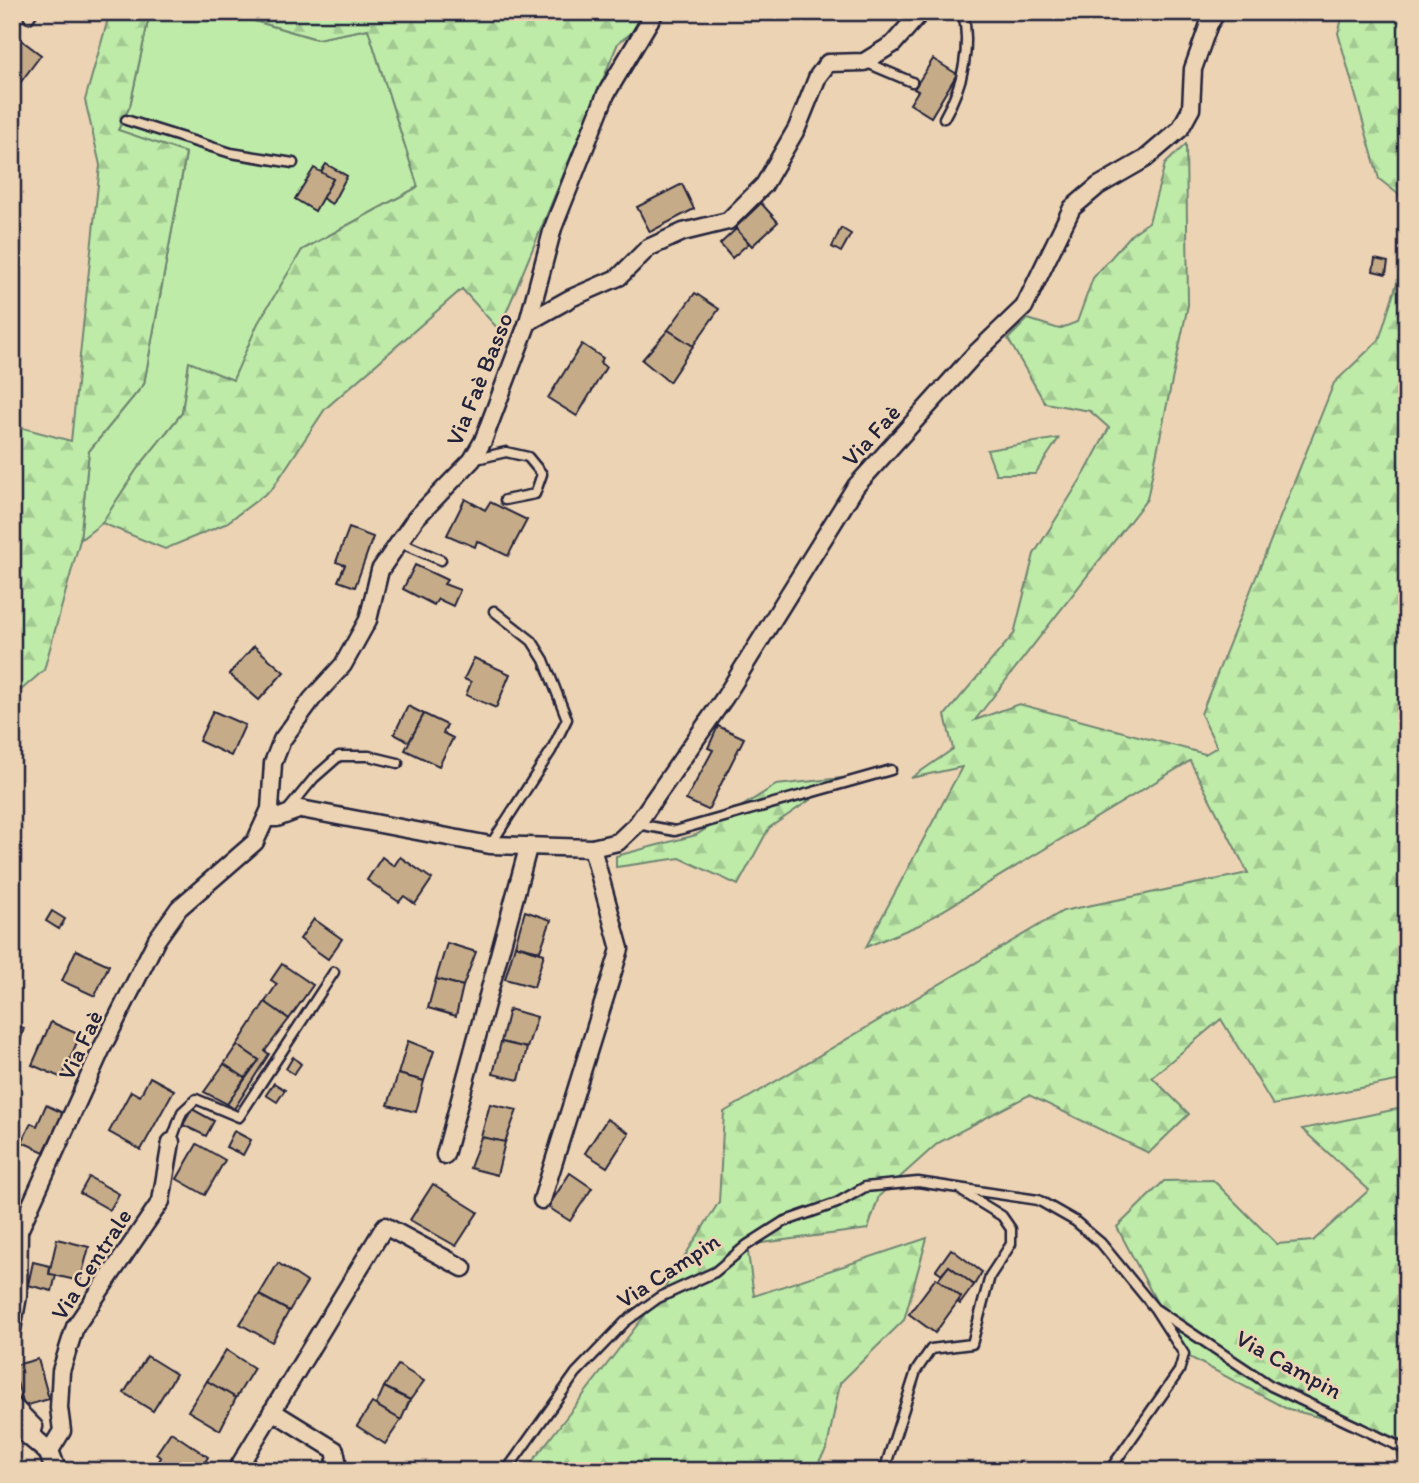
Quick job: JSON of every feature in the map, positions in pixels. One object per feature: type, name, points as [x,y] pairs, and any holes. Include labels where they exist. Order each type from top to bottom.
[{"type":"street","name":"Via Faè Basso","points":[[273,814],[273,763],[282,740],[343,665],[368,620],[380,570],[399,542],[416,518],[472,460],[528,322],[553,229],[606,94],[654,12]]},
{"type":"street","points":[[528,322],[571,298],[619,277],[648,248],[683,232],[728,221],[764,185],[797,128],[818,76],[828,63],[864,62],[893,44],[921,12]]},
{"type":"street","name":"Via Faè","points":[[12,1330],[18,1296],[19,1231],[102,1048],[157,939],[179,908],[255,842],[273,814],[301,809],[490,845],[592,848],[618,842],[637,824],[726,697],[856,485],[974,355],[1024,307],[1072,208],[1098,186],[1145,159],[1180,129],[1191,109],[1193,69],[1209,24],[1217,12]]},
{"type":"street","points":[[445,1155],[528,848]]},
{"type":"street","points":[[542,1200],[620,948],[592,848]]},
{"type":"street","name":"Via Centrale","points":[[49,1452],[62,1431],[59,1408],[61,1371],[75,1327],[161,1201],[171,1142]]},
{"type":"street","points":[[236,1471],[385,1226],[463,1268]]},
{"type":"street","points":[[12,1405],[34,1427],[29,1437]]},
{"type":"street","points":[[272,1411],[317,1436],[335,1450],[337,1460],[330,1471]]},
{"type":"street","points":[[12,1421],[49,1452],[56,1471]]},
{"type":"lane","points":[[944,118],[957,96],[966,57],[962,12]]},
{"type":"lane","points":[[864,62],[912,82]]},
{"type":"lane","points":[[126,120],[231,153],[293,163]]},
{"type":"lane","points":[[472,460],[506,452],[528,457],[542,474],[535,494],[505,500]]},
{"type":"lane","points":[[399,542],[442,560]]},
{"type":"lane","points":[[490,845],[551,751],[567,719],[544,660],[532,641],[494,611]]},
{"type":"lane","points":[[273,814],[339,756],[369,756],[398,763]]},
{"type":"lane","points":[[637,824],[675,831],[891,770]]},
{"type":"lane","points":[[171,1142],[182,1112],[195,1099],[239,1117],[334,972]]},
{"type":"lane","name":"Via Campin","points":[[506,1471],[576,1373],[625,1322],[658,1298],[715,1272],[747,1245],[783,1222],[837,1203],[865,1187],[918,1182],[1038,1200],[1075,1221],[1101,1243],[1155,1309],[1184,1354],[1179,1371],[1109,1471]]},
{"type":"lane","points":[[884,1471],[916,1371],[931,1349],[972,1344],[990,1276],[1011,1244],[1010,1229],[1002,1216],[959,1189]]},
{"type":"lane","name":"Via Campin","points":[[1155,1309],[1271,1386],[1407,1450]]},
{"type":"green space","points":[[110,12],[150,12],[130,106],[118,130],[186,153],[144,384],[89,451],[80,540],[44,670],[12,698],[12,425],[71,441],[100,165],[85,100]]},
{"type":"green space","points":[[150,12],[224,12],[316,39],[368,29],[418,187],[302,250],[233,380],[189,363],[182,413],[137,469],[102,523],[80,540],[89,451],[144,384],[186,154],[118,130],[130,106]]},
{"type":"green space","points":[[224,12],[660,12],[618,43],[499,330],[462,289],[325,409],[272,489],[225,524],[165,549],[102,523],[137,469],[182,413],[189,362],[233,380],[258,323],[302,250],[418,187],[368,29],[317,39]]},
{"type":"green space","points":[[1344,12],[1407,12],[1407,201],[1379,179],[1338,33]]},
{"type":"green space","points":[[1186,144],[1188,305],[1147,499],[975,720],[1019,704],[1205,754],[1217,747],[1201,714],[1334,383],[1379,340],[1407,251],[1407,1079],[1273,1105],[1221,1019],[1152,1077],[1189,1114],[1149,1153],[1029,1095],[938,1143],[879,1196],[868,1229],[747,1245],[754,1296],[927,1238],[904,1320],[840,1383],[827,1448],[813,1471],[525,1471],[658,1298],[719,1202],[724,1112],[1063,911],[1248,873],[1190,761],[919,925],[866,947],[962,767],[911,778],[953,749],[945,715],[1014,634],[1034,554],[1086,471],[1109,428],[1090,411],[1045,403],[1008,339],[1028,319],[1059,329],[1077,322],[1093,278],[1132,234],[1149,222],[1165,164]]},
{"type":"green space","points":[[1059,438],[1035,474],[996,474],[987,450]]},
{"type":"green space","points":[[842,778],[769,828],[738,885],[680,858],[616,867],[616,856],[696,835],[776,785]]},
{"type":"green space","points":[[1407,1107],[1407,1441],[1285,1408],[1184,1354],[1117,1227],[1164,1181],[1213,1180],[1277,1244],[1313,1241],[1369,1190],[1302,1129]]},
{"type":"building","points":[[12,33],[41,55],[17,87],[12,84]]},
{"type":"building","points":[[933,59],[957,74],[931,117],[910,104],[918,91],[914,89]]},
{"type":"building","points":[[326,164],[347,176],[332,204],[322,198],[333,179],[321,172]]},
{"type":"building","points":[[314,168],[333,179],[315,211],[295,199]]},
{"type":"building","points":[[682,184],[694,209],[650,232],[637,207]]},
{"type":"building","points":[[761,203],[778,222],[752,246],[735,228]]},
{"type":"building","points":[[841,228],[851,234],[841,252],[832,247]]},
{"type":"building","points":[[736,229],[749,243],[732,258],[720,244]]},
{"type":"building","points":[[1375,259],[1388,262],[1386,274],[1373,271]]},
{"type":"building","points":[[695,293],[719,309],[693,346],[668,330]]},
{"type":"building","points":[[668,330],[693,346],[669,382],[642,360]]},
{"type":"building","points":[[582,344],[603,358],[600,363],[606,367],[577,416],[548,398]]},
{"type":"building","points":[[465,499],[485,510],[490,502],[527,520],[508,556],[477,541],[475,547],[447,535]]},
{"type":"building","points":[[349,528],[373,537],[355,587],[338,581],[345,565],[336,562]]},
{"type":"building","points":[[415,565],[447,580],[444,584],[460,590],[453,606],[438,599],[434,605],[403,589]]},
{"type":"building","points":[[254,646],[284,672],[259,700],[229,674]]},
{"type":"building","points":[[474,658],[510,674],[496,708],[466,695],[471,682],[464,679]]},
{"type":"building","points":[[408,706],[424,714],[409,742],[394,734]]},
{"type":"building","points":[[213,711],[245,725],[231,756],[199,741]]},
{"type":"building","points":[[424,714],[447,725],[443,733],[453,738],[439,766],[405,750]]},
{"type":"building","points":[[718,726],[744,738],[708,810],[686,800],[713,750],[708,748]]},
{"type":"building","points":[[382,857],[394,866],[400,857],[432,879],[415,904],[404,896],[399,902],[367,880]]},
{"type":"building","points":[[52,911],[65,919],[59,929],[46,921]]},
{"type":"building","points":[[525,911],[551,920],[540,951],[515,945]]},
{"type":"building","points":[[314,919],[342,939],[328,959],[300,939]]},
{"type":"building","points":[[447,943],[476,952],[463,986],[436,979]]},
{"type":"building","points":[[515,945],[544,954],[534,987],[505,979]]},
{"type":"building","points":[[76,950],[109,965],[95,996],[62,981]]},
{"type":"building","points":[[282,964],[313,985],[289,1019],[265,1002],[277,984],[271,980]]},
{"type":"building","points":[[436,979],[463,986],[456,1016],[428,1008]]},
{"type":"building","points":[[265,1002],[289,1019],[265,1051],[269,1054],[234,1109],[227,1104],[259,1060],[237,1045]]},
{"type":"building","points":[[509,1009],[537,1017],[527,1048],[501,1042]]},
{"type":"building","points":[[51,1022],[80,1035],[62,1078],[32,1065]]},
{"type":"building","points":[[12,1025],[24,1028],[19,1045],[12,1043]]},
{"type":"building","points":[[408,1041],[434,1051],[424,1081],[398,1074]]},
{"type":"building","points":[[501,1042],[527,1048],[519,1080],[493,1074]]},
{"type":"building","points":[[237,1045],[259,1060],[245,1078],[224,1064]]},
{"type":"building","points":[[293,1057],[301,1064],[294,1074],[286,1069]]},
{"type":"building","points":[[224,1064],[245,1078],[227,1104],[204,1092]]},
{"type":"building","points":[[398,1074],[424,1081],[416,1112],[388,1105]]},
{"type":"building","points":[[150,1077],[174,1090],[141,1150],[109,1132],[131,1091],[140,1096]]},
{"type":"building","points":[[274,1083],[285,1090],[277,1102],[266,1095]]},
{"type":"building","points":[[490,1104],[517,1110],[505,1142],[481,1137]]},
{"type":"building","points":[[46,1105],[63,1113],[44,1152],[22,1142],[31,1123],[37,1126]]},
{"type":"building","points":[[192,1109],[214,1121],[206,1136],[183,1125]]},
{"type":"building","points":[[607,1119],[629,1133],[607,1167],[585,1153]]},
{"type":"building","points":[[234,1131],[251,1140],[243,1155],[226,1147]]},
{"type":"building","points":[[481,1137],[505,1142],[497,1175],[470,1168]]},
{"type":"building","points":[[197,1144],[225,1160],[205,1195],[177,1179]]},
{"type":"building","points":[[570,1173],[592,1188],[570,1221],[548,1207]]},
{"type":"building","points":[[89,1177],[119,1194],[110,1210],[80,1193]]},
{"type":"building","points":[[433,1184],[478,1212],[456,1246],[410,1220]]},
{"type":"building","points":[[57,1239],[89,1247],[80,1281],[49,1274]]},
{"type":"building","points":[[951,1249],[982,1272],[974,1285],[949,1266],[942,1274],[936,1270]]},
{"type":"building","points":[[33,1262],[50,1266],[49,1274],[56,1275],[52,1291],[28,1285]]},
{"type":"building","points":[[278,1263],[307,1282],[289,1311],[259,1295]]},
{"type":"building","points":[[949,1266],[974,1285],[960,1304],[958,1302],[961,1297],[938,1280]]},
{"type":"building","points":[[936,1278],[961,1297],[935,1333],[909,1314]]},
{"type":"building","points":[[259,1295],[289,1311],[272,1342],[240,1324]]},
{"type":"building","points":[[226,1350],[254,1368],[236,1398],[207,1381]]},
{"type":"building","points":[[147,1356],[176,1374],[153,1411],[124,1393]]},
{"type":"building","points":[[38,1359],[49,1399],[24,1406],[12,1366]]},
{"type":"building","points":[[398,1365],[424,1381],[410,1400],[384,1387]]},
{"type":"building","points":[[207,1381],[236,1398],[220,1430],[188,1411]]},
{"type":"building","points":[[384,1387],[410,1400],[401,1420],[376,1405]]},
{"type":"building","points":[[372,1403],[401,1420],[385,1444],[357,1426]]},
{"type":"building","points":[[171,1432],[208,1457],[200,1471],[152,1470],[161,1458],[156,1454]]}]
